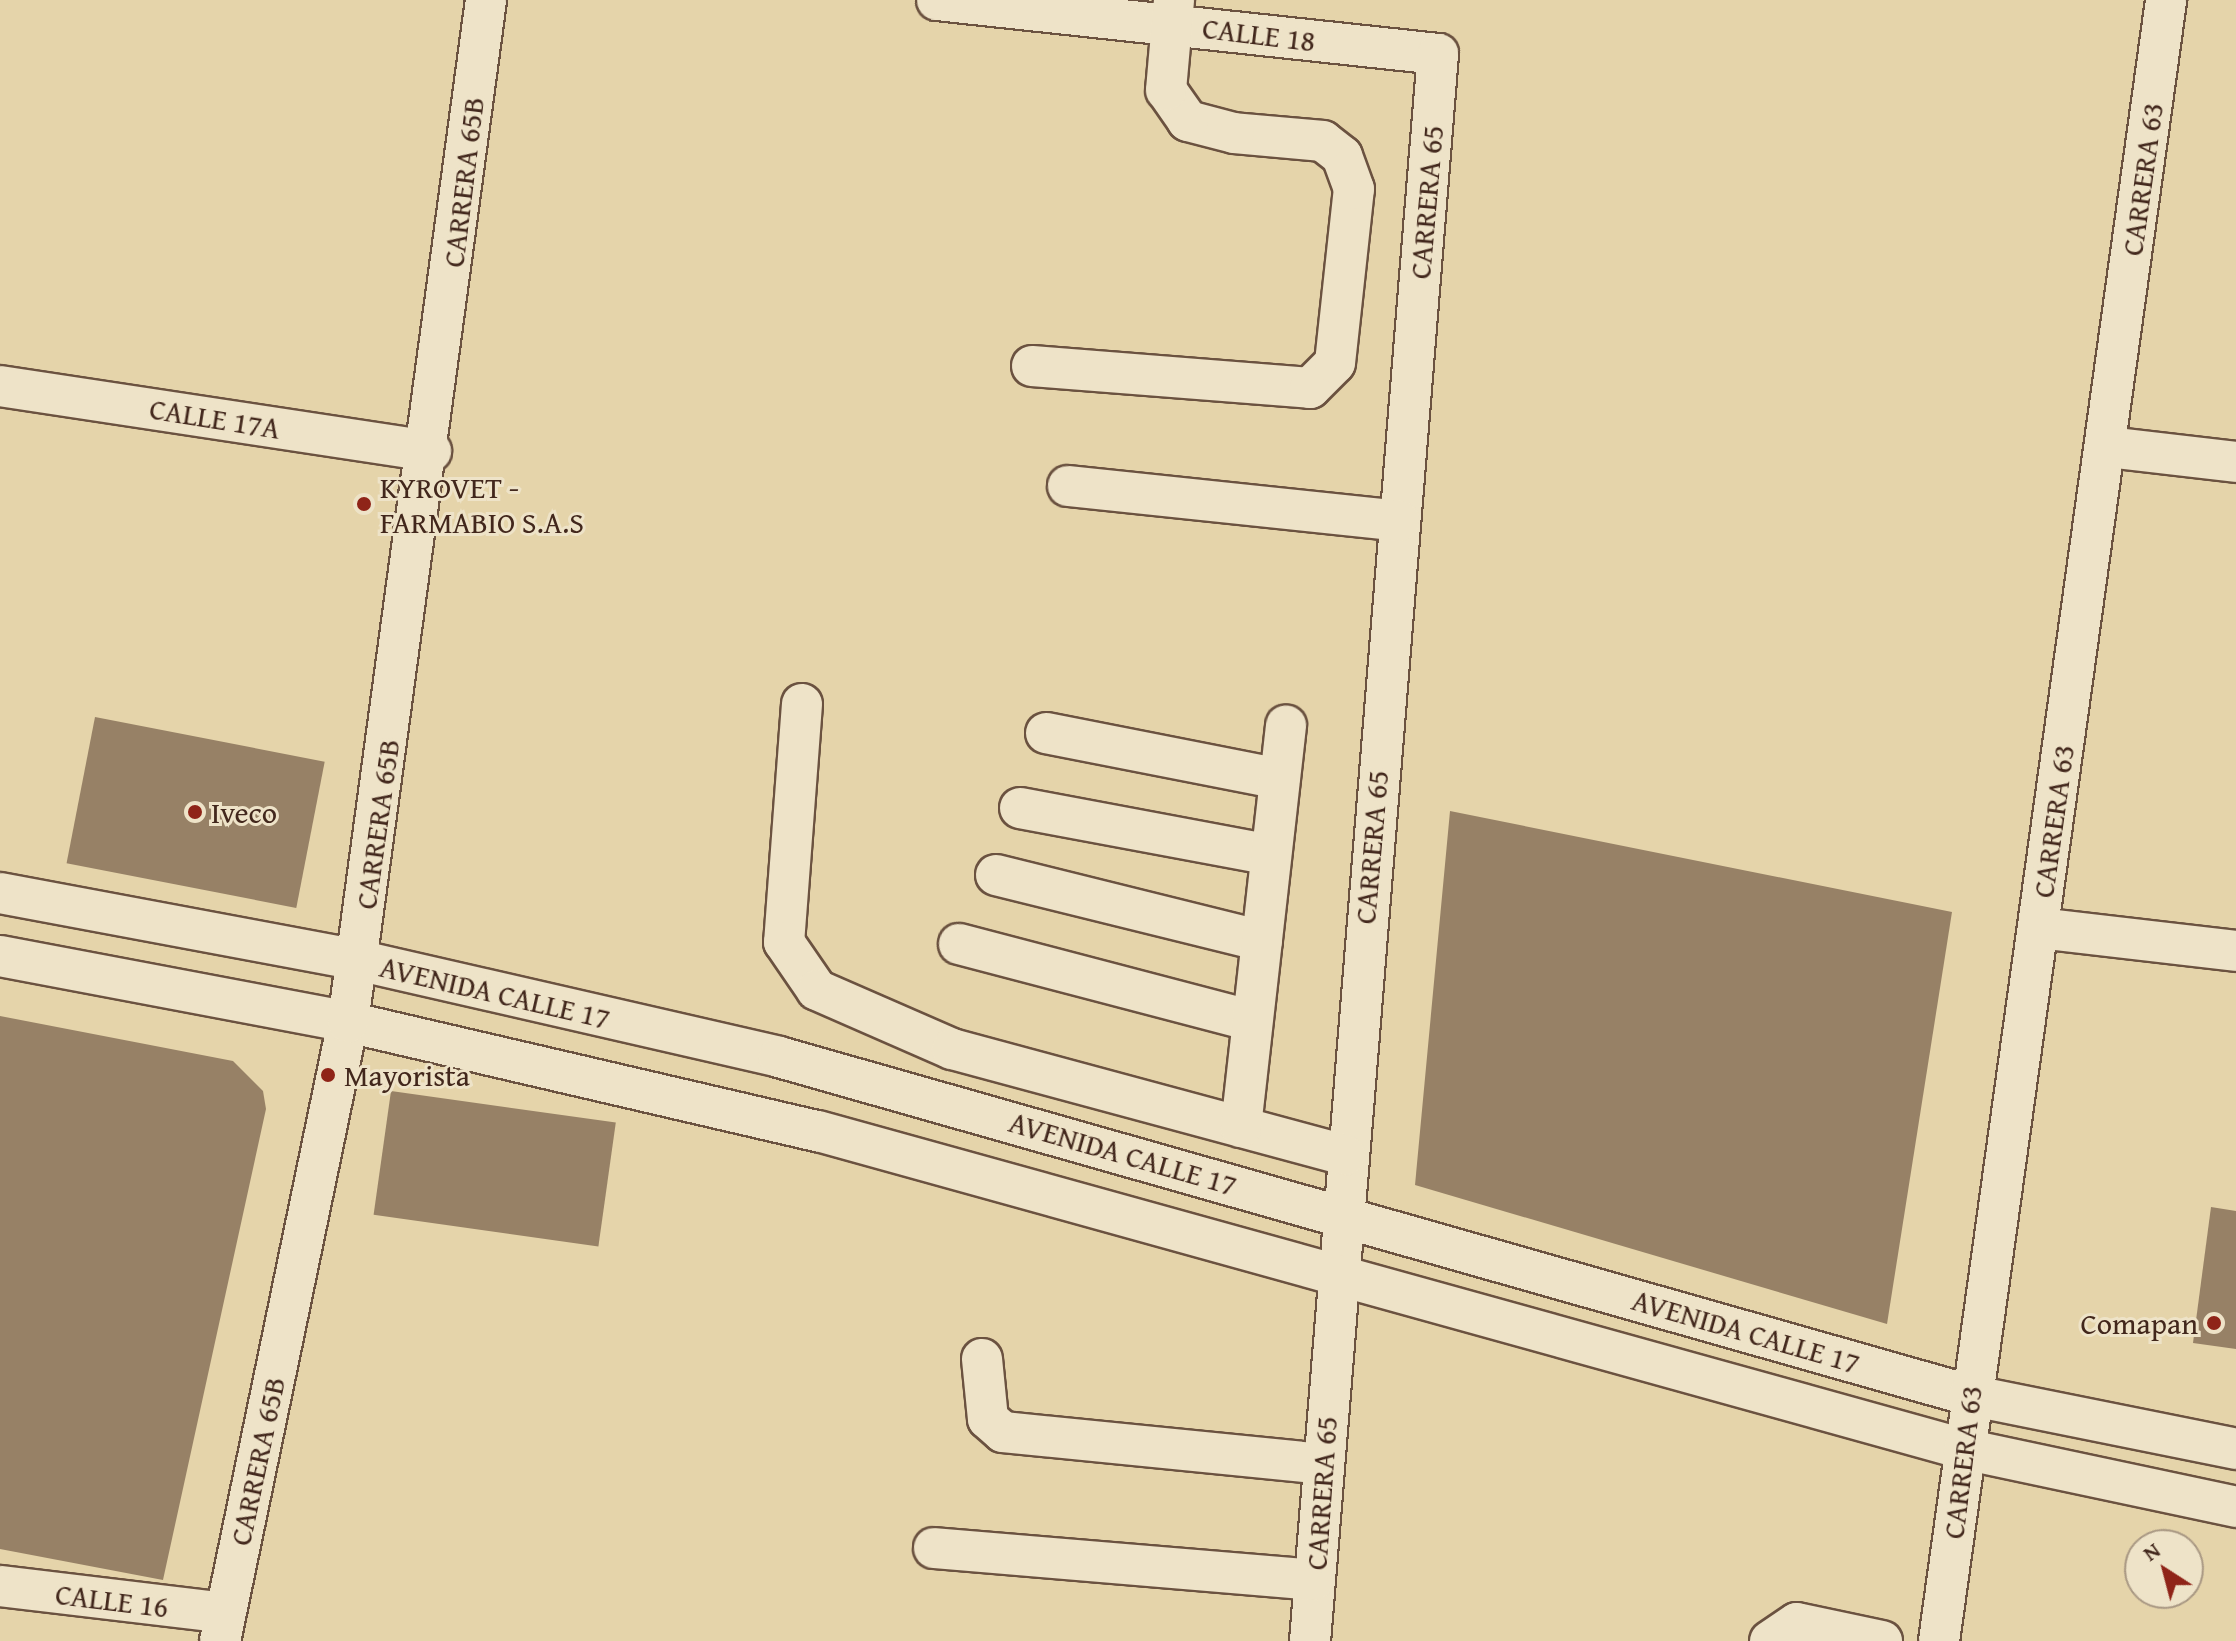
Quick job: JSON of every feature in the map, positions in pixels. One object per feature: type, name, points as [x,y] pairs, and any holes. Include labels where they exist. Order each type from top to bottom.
[{"type":"street","name":"CARRERA 65B","points":[[223,1627],[348,1022],[431,451],[486,0]]},
{"type":"street","name":"CALLE 18","points":[[937,0],[1173,12],[1438,54]]},
{"type":"street","name":"CARRERA 63","points":[[1939,1641],[1969,1395],[2107,447],[2166,0]]},
{"type":"street","points":[[1032,366],[1310,388],[1335,363],[1354,189],[1342,156],[1323,141],[1234,133],[1188,121],[1166,90],[1173,12]]},
{"type":"street","name":"CARRERA 65","points":[[1310,1641],[1340,1214],[1438,54]]},
{"type":"street","name":"CALLE 17A","points":[[0,386],[431,451]]},
{"type":"street","points":[[2107,447],[2236,462]]},
{"type":"street","points":[[1068,486],[1399,521]]},
{"type":"street","points":[[802,704],[784,942],[817,990],[952,1049],[1345,1155]]},
{"type":"street","points":[[1241,1127],[1286,726]]},
{"type":"street","points":[[1046,733],[1280,779]]},
{"type":"street","points":[[1020,808],[1271,855]]},
{"type":"street","points":[[996,875],[1262,941]]},
{"type":"street","name":"AVENIDA CALLE 17","points":[[0,893],[357,960],[779,1057],[1969,1395],[2236,1449]]},
{"type":"street","points":[[2038,928],[2236,951]]},
{"type":"street","points":[[959,944],[1252,1021]]},
{"type":"street","name":"AVENIDA CALLE 17","points":[[0,956],[348,1022],[818,1131],[1337,1271],[1964,1449],[2236,1507]]},
{"type":"street","points":[[982,1359],[988,1419],[1003,1432],[1323,1464]]},
{"type":"street","points":[[934,1548],[1314,1580]]},
{"type":"street","name":"CALLE 16","points":[[0,1586],[223,1627]]},
{"type":"street","points":[[1770,1641],[1797,1623],[1882,1641]]},
{"type":"building","name":"Iveco","points":[[95,717],[325,762],[296,908],[67,863]]},
{"type":"building","points":[[1450,811],[1952,912],[1887,1324],[1415,1185]]},
{"type":"building","points":[[0,1016],[233,1061],[263,1091],[266,1109],[163,1580],[0,1549]]},
{"type":"building","points":[[391,1091],[616,1123],[598,1246],[374,1215]]},
{"type":"building","points":[[2211,1207],[2236,1211],[2236,1349],[2193,1343]]},
{"type":"place","name":"KYROVET - FARMABIO S.A.S","points":[[364,504]]},
{"type":"place","name":"Iveco","points":[[195,812]]},
{"type":"place","name":"Mayorista","points":[[328,1075]]},
{"type":"place","name":"Comapan","points":[[2214,1323]]}]
